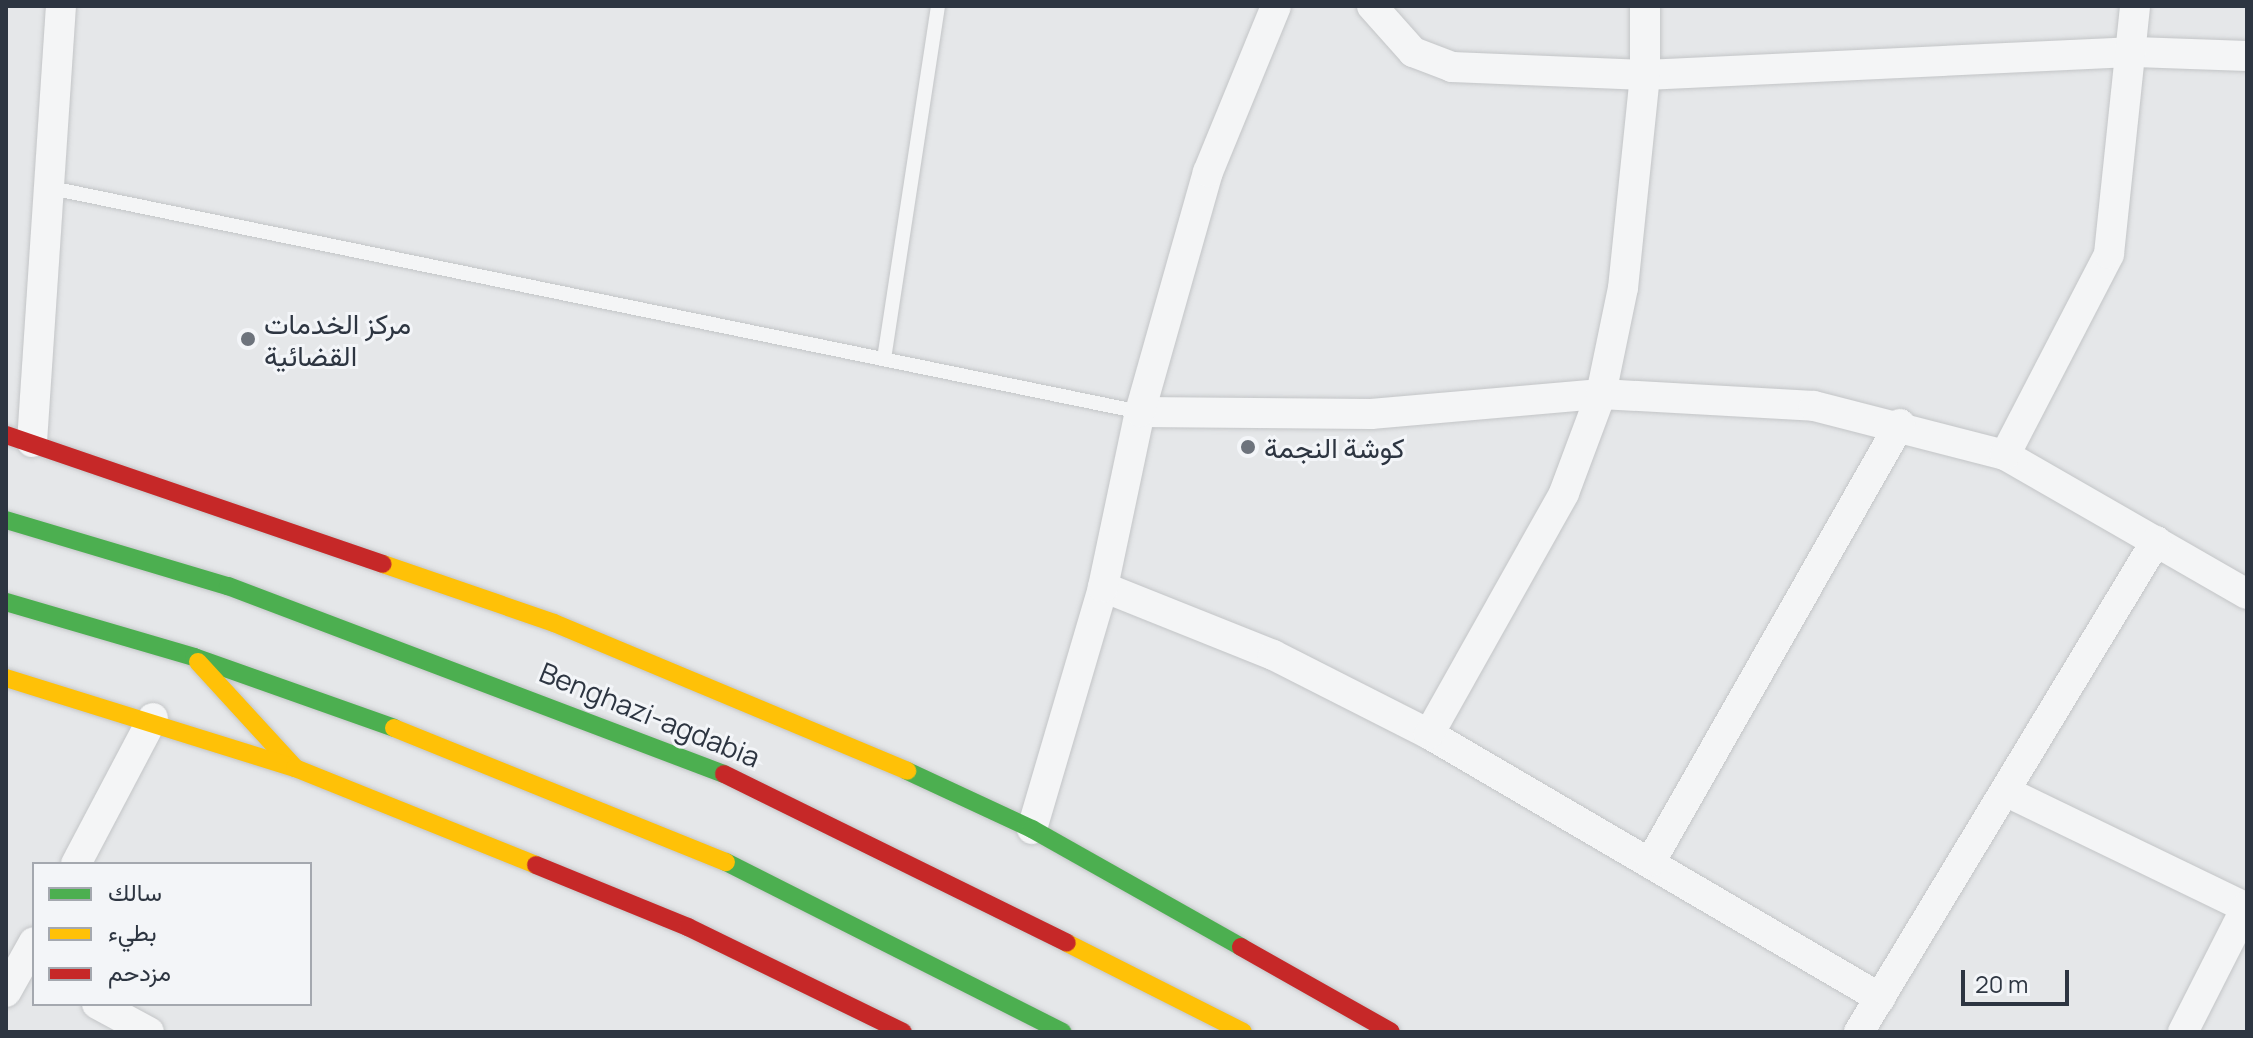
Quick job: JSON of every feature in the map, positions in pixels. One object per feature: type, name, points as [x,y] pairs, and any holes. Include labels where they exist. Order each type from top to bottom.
[{"type":"main road","points":[[19,438],[554,623],[813,727],[1032,829],[1391,1032]]},
{"type":"main road","name":"Benghazi-agdabia","points":[[6,520],[228,586],[528,694],[783,798],[1243,1032]]},
{"type":"main road","points":[[6,602],[194,657],[506,768],[737,867],[1063,1032]]},
{"type":"main road","points":[[194,657],[295,768]]},
{"type":"main road","points":[[6,678],[153,718],[295,768],[688,927],[903,1032]]},
{"type":"street","points":[[19,438],[51,188],[61,6]]},
{"type":"street","points":[[1032,829],[1103,587],[1140,412],[1208,172],[1276,6]]},
{"type":"street","points":[[1372,6],[1413,52],[1452,67],[1645,75],[2135,52],[2247,56]]},
{"type":"street","points":[[1429,734],[1564,493],[1601,394],[1623,288],[1645,75],[1645,6]]},
{"type":"street","points":[[2005,455],[2109,254],[2135,52],[2135,6]]},
{"type":"street","points":[[1140,412],[1371,414],[1601,394],[1742,396],[1900,424],[2005,455],[2247,594]]},
{"type":"street","points":[[1651,861],[1900,424]]},
{"type":"street","points":[[1867,1030],[1880,998],[2156,541]]},
{"type":"street","points":[[1103,587],[1273,655],[1429,734],[1651,861],[1880,998]]},
{"type":"street","points":[[77,862],[153,718]]},
{"type":"street","points":[[2007,792],[2247,907],[2183,1032]]},
{"type":"street","points":[[6,992],[30,959]]},
{"type":"street","points":[[101,1006],[149,1032]]},
{"type":"lane","points":[[884,359],[938,6]]},
{"type":"lane","points":[[51,188],[1140,412]]},
{"type":"traffic: fast","points":[[6,520],[228,586],[724,774]]},
{"type":"traffic: fast","points":[[6,602],[194,657],[394,728]]},
{"type":"traffic: fast","points":[[907,771],[1032,829],[1241,947]]},
{"type":"traffic: fast","points":[[726,862],[1063,1032]]},
{"type":"traffic: slow","points":[[383,564],[554,623],[907,771]]},
{"type":"traffic: slow","points":[[198,662],[295,768]]},
{"type":"traffic: slow","points":[[6,678],[295,768],[536,865]]},
{"type":"traffic: slow","points":[[394,728],[726,862]]},
{"type":"traffic: slow","points":[[1067,943],[1243,1032]]},
{"type":"traffic: jam","points":[[6,435],[383,564]]},
{"type":"traffic: jam","points":[[724,774],[1067,943]]},
{"type":"traffic: jam","points":[[536,865],[688,927],[903,1032]]},
{"type":"traffic: jam","points":[[1241,947],[1391,1032]]},
{"type":"place","name":"مركز الخدمات القضائية","points":[[248,339]]},
{"type":"place","name":"كوشة النجمة","points":[[1248,447]]}]
